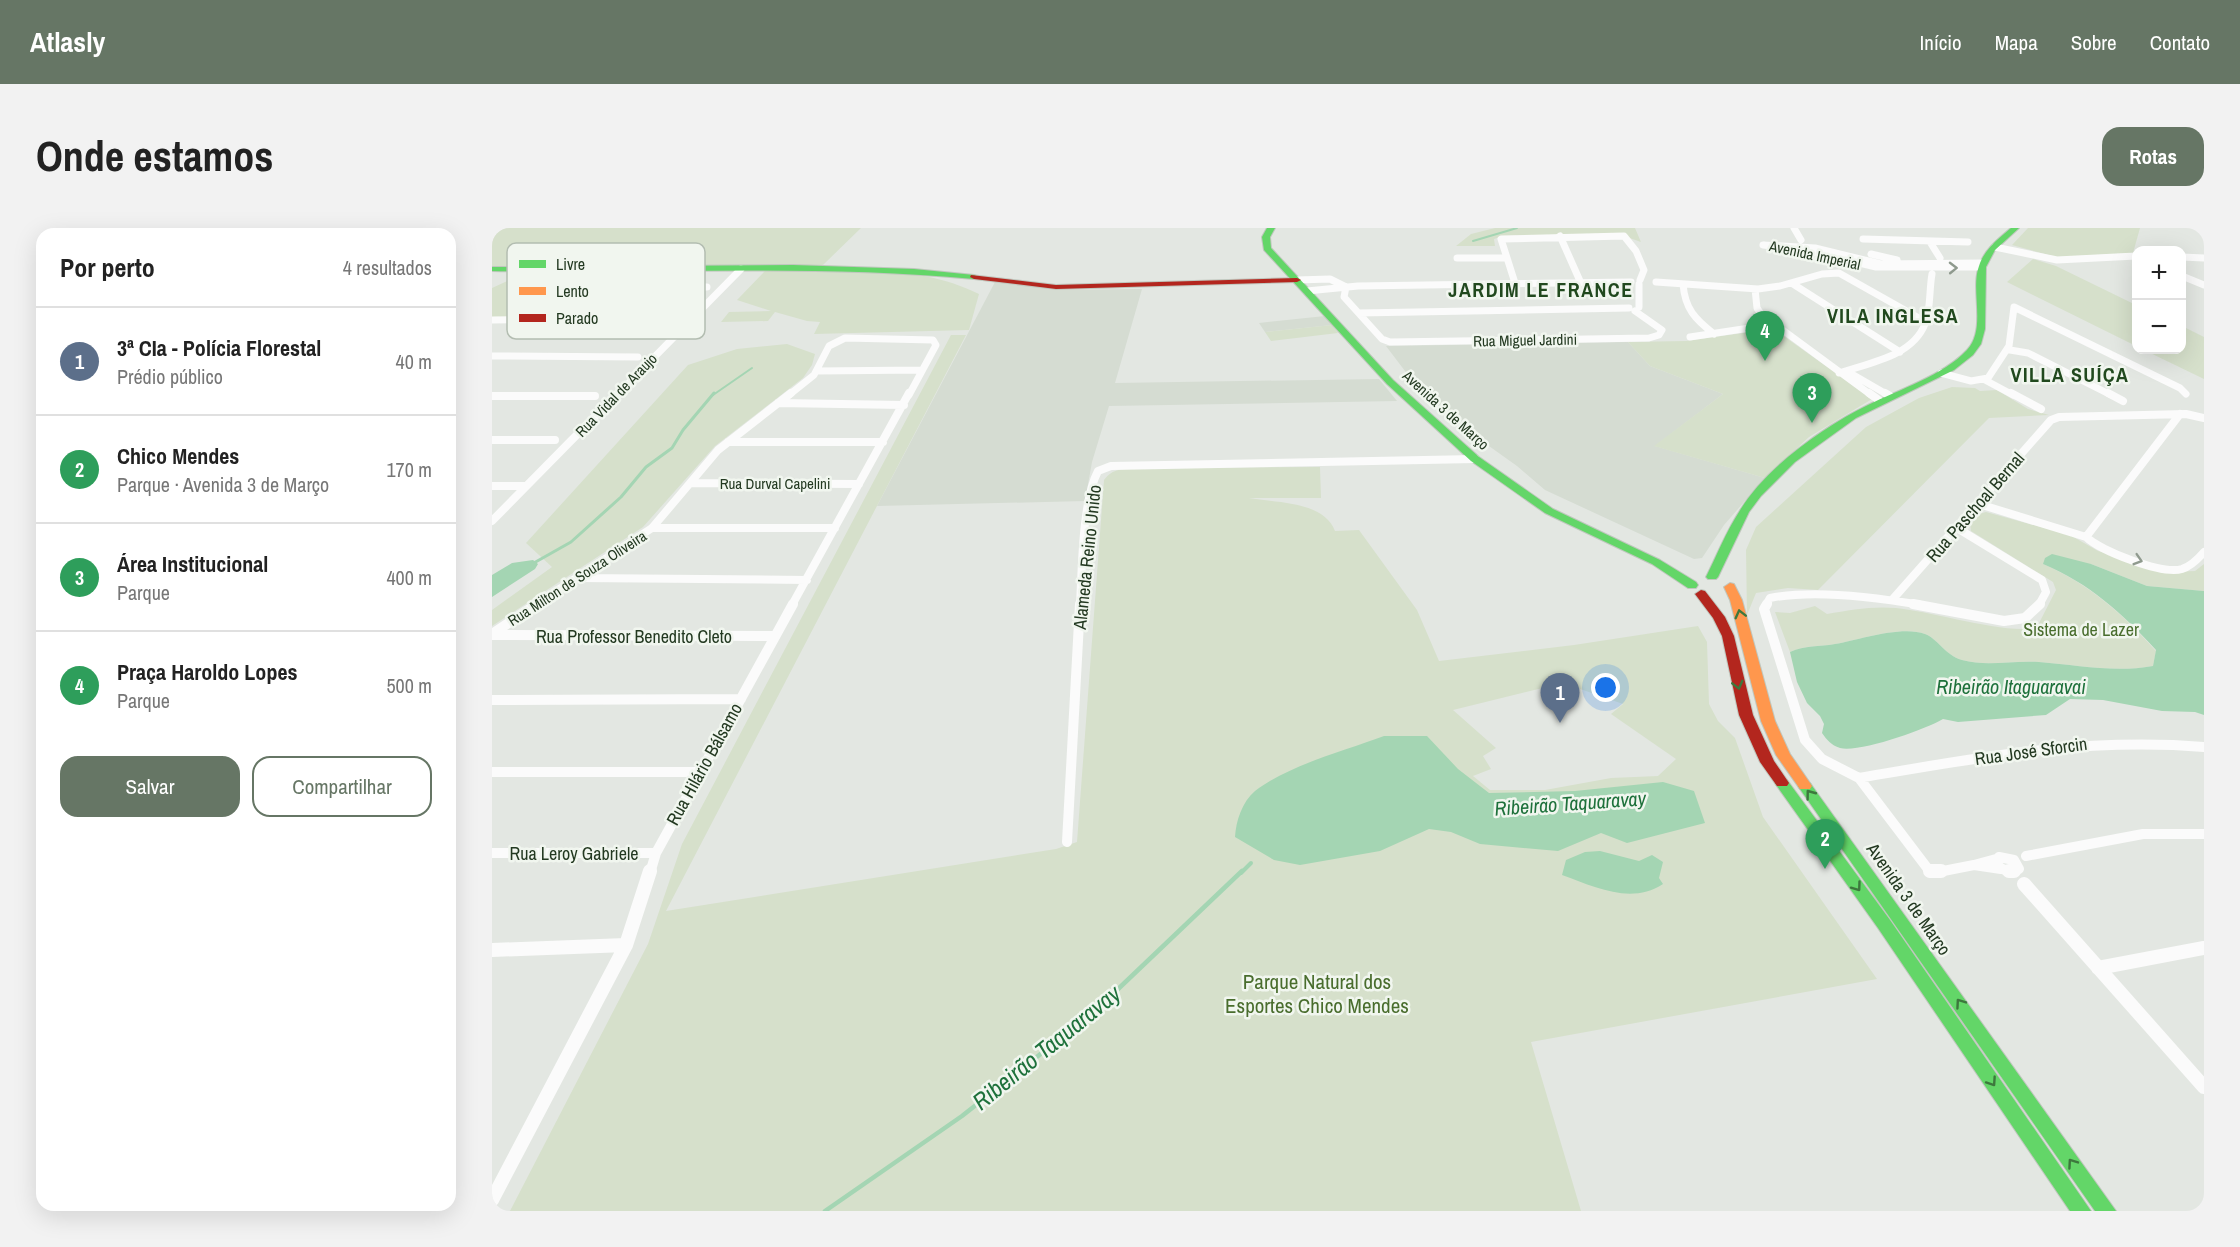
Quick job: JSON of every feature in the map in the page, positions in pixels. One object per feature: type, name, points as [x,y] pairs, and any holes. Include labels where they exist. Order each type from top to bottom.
[{"type":"main road","name":"Avenida 3 de Março","points":[[1271,228],[1266,237],[1267,248],[1390,382],[1475,459],[1549,511],[1702,583],[1728,636],[1746,715],[1767,762],[1884,924],[2081,1211]]},
{"type":"main road","points":[[1702,583],[1718,570],[1725,550],[1745,510],[1784,468],[1817,440],[1885,398],[1935,375],[1970,354],[1981,335],[1983,265],[1995,247],[2015,228]]},
{"type":"main road","points":[[705,269],[885,268],[1056,287],[1302,286]]},
{"type":"main road","points":[[492,269],[507,269]]},
{"type":"main road","name":"Avenida 3 de Março","points":[[1725,550],[1729,585],[1736,600],[1768,721],[1783,755],[1864,866],[2106,1211]]},
{"type":"main road","points":[[1702,583],[1729,585],[1729,592],[1721,596],[1702,583]]},
{"type":"street","points":[[1794,228],[1800,240]]},
{"type":"street","points":[[1560,236],[1580,281]]},
{"type":"street","points":[[1345,285],[1344,297],[1359,314],[1634,309],[1639,282],[1644,270],[1636,251],[1624,236],[1501,239],[1515,283]]},
{"type":"street","points":[[1875,263],[1862,237],[1968,242]]},
{"type":"street","points":[[1930,242],[1940,258]]},
{"type":"street","name":"Avenida Imperial","points":[[1983,265],[1875,263],[1817,251],[1763,245],[1817,251],[1876,267],[1983,265]]},
{"type":"street","points":[[1995,247],[2057,260],[2132,257]]},
{"type":"street","points":[[1857,260],[1866,259],[1871,254]]},
{"type":"street","points":[[1871,254],[1914,264]]},
{"type":"street","points":[[2186,257],[2204,258]]},
{"type":"street","points":[[1457,258],[1506,258]]},
{"type":"street","name":"Rua Vidal de Araujo","points":[[705,304],[741,269]]},
{"type":"street","points":[[1656,282],[1755,289],[1793,284],[1813,276],[1839,273],[1926,321]]},
{"type":"street","points":[[1843,372],[1900,352],[1917,339],[1926,321],[1926,305],[1932,274]]},
{"type":"street","points":[[1302,286],[1330,278],[1345,285]]},
{"type":"street","points":[[2186,278],[2204,285]]},
{"type":"street","points":[[1302,286],[1639,282]]},
{"type":"street","points":[[1683,284],[1683,300],[1687,308],[1694,318],[1714,334]]},
{"type":"street","points":[[1793,284],[1900,352]]},
{"type":"street","points":[[1755,289],[1756,308],[1773,324],[1885,398]]},
{"type":"street","points":[[1902,307],[1926,305]]},
{"type":"street","points":[[1988,382],[2010,350],[2012,309],[2014,307],[2186,394]]},
{"type":"street","name":"Rua Miguel Jardini","points":[[1359,314],[1382,339],[1390,342],[1649,338],[1659,335],[1662,330],[1634,309]]},
{"type":"street","points":[[2013,321],[2040,319]]},
{"type":"street","points":[[1690,337],[1773,324]]},
{"type":"street","name":"Rua Hilário Bálsamo","points":[[492,1200],[626,945],[656,853],[698,772],[741,699],[936,345],[933,340],[845,338],[834,342]]},
{"type":"street","name":"Rua Vidal de Araujo","points":[[492,521],[670,339]]},
{"type":"street","name":"Rua Milton de Souza Oliveira","points":[[492,635],[652,528],[728,442],[817,371],[829,346],[834,342]]},
{"type":"street","points":[[2010,350],[2028,353],[2123,401]]},
{"type":"street","points":[[492,356],[638,357]]},
{"type":"street","points":[[817,371],[922,370]]},
{"type":"street","points":[[1843,372],[1885,398]]},
{"type":"street","points":[[1935,375],[1949,383],[1988,382],[2041,409]]},
{"type":"street","points":[[492,396],[596,396]]},
{"type":"street","points":[[778,403],[904,405]]},
{"type":"street","points":[[2086,537],[2180,414]]},
{"type":"street","points":[[2145,415],[2191,414],[2204,418]]},
{"type":"street","points":[[2145,415],[2161,421],[2169,428]]},
{"type":"street","name":"Rua Paschoal Bernal","points":[[1892,600],[2051,420],[2059,417],[2145,415]]},
{"type":"street","points":[[492,440],[555,440]]},
{"type":"street","points":[[728,442],[883,442]]},
{"type":"street","name":"Alameda Reino Unido","points":[[1067,842],[1083,554],[1092,482],[1098,471],[1111,466],[1124,465],[1475,459]]},
{"type":"street","name":"Rua Durval Capelini","points":[[691,483],[858,484]]},
{"type":"street","points":[[492,486],[526,486]]},
{"type":"street","points":[[1979,504],[2086,537],[2100,548],[2168,569],[2187,568],[2204,552]]},
{"type":"street","points":[[652,528],[835,528]]},
{"type":"street","points":[[1957,528],[2042,580],[2046,592],[2034,614],[2018,622],[2004,621],[1892,600],[1785,594],[1770,598],[1764,605],[1805,740],[1822,759],[1859,778],[1931,873],[1974,865],[2016,862],[2024,884]]},
{"type":"street","points":[[578,578],[807,580]]},
{"type":"street","name":"Rua Professor Benedito Cleto","points":[[492,635],[775,636]]},
{"type":"street","points":[[492,700],[741,699]]},
{"type":"street","name":"Rua José Sforcin","points":[[1859,778],[2055,744],[2142,741],[2204,747]]},
{"type":"street","points":[[492,772],[698,772]]},
{"type":"street","points":[[2002,864],[2026,856],[2143,834],[2204,834]]},
{"type":"street","name":"Rua Leroy Gabriele","points":[[492,853],[656,853]]},
{"type":"street","points":[[2019,868],[2026,856]]},
{"type":"street","points":[[2002,864],[2024,884],[2204,1087]]},
{"type":"street","points":[[492,950],[626,945]]},
{"type":"street","points":[[2098,968],[2204,948]]},
{"type":"shaded area","points":[[995,282],[1054,290],[1142,289],[1115,383],[1379,379],[1397,401],[1109,406],[1092,462],[1085,501],[877,506]]},
{"type":"shaded area","points":[[1325,316],[1332,325],[1265,332],[1259,323]]},
{"type":"shaded area","points":[[1628,342],[1650,366],[1723,394],[1655,446],[1765,478],[1724,525],[1702,558],[1694,559],[1545,490],[1517,466],[1430,404],[1386,346]]},
{"type":"green space","points":[[492,228],[861,228],[823,265],[705,267],[705,243],[507,243],[507,267],[492,266]]},
{"type":"green space","points":[[1495,228],[1635,228],[1641,242],[1618,234],[1503,236],[1494,239],[1495,246],[1456,246],[1471,234]]},
{"type":"green space","points":[[2028,228],[2140,228],[2135,246],[2132,246],[2132,253],[2056,257],[2012,245]]},
{"type":"green space","points":[[2033,259],[2056,266],[2132,303],[2132,344],[2007,282]]},
{"type":"green space","points":[[870,270],[926,276],[953,283],[979,294],[969,330],[814,334],[820,322],[807,321],[775,312],[768,321],[721,322],[729,312],[771,311],[737,300],[765,271]]},
{"type":"green space","points":[[507,281],[507,318],[492,318],[492,288]]},
{"type":"green space","points":[[1332,325],[1338,333],[1271,341],[1265,332]]},
{"type":"green space","points":[[2186,328],[2204,337],[2204,379],[2152,354],[2186,354]]},
{"type":"green space","points":[[1764,330],[1778,332],[1872,399],[1809,437],[1765,478],[1654,446],[1723,394],[1650,366],[1628,342],[1686,341]]},
{"type":"green space","name":"Parque Natural dos Esportes Chico Mendes","points":[[951,335],[966,335],[666,911],[1056,849],[1077,842],[1104,480],[1115,471],[1137,468],[1320,467],[1321,498],[1249,498],[1298,505],[1310,509],[1329,521],[1335,531],[1359,530],[1417,610],[1439,661],[1574,645],[1698,626],[1707,642],[1709,704],[1718,721],[1735,738],[1763,817],[1877,979],[1531,1042],[1581,1211],[510,1211],[648,944],[682,844]],"holes":[[[1563,683],[1623,704],[1611,714],[1676,759],[1658,776],[1611,778],[1545,790],[1490,790],[1473,776],[1491,769],[1483,756],[1496,748],[1453,710]]]},
{"type":"green space","points":[[787,344],[815,354],[812,365],[803,378],[715,446],[643,527],[492,626],[492,610],[552,567],[526,543],[688,365],[737,349]]},
{"type":"green space","points":[[1952,387],[1975,388],[1980,391],[1997,390],[2028,409],[2049,415],[1989,418],[1818,590],[1788,588],[1756,593],[1747,615],[1746,550],[1756,527],[1866,427],[1919,398]]},
{"type":"green space","name":"Sistema de Lazer","points":[[1986,512],[2070,535],[2098,551],[2170,572],[2195,571],[2204,564],[2204,591],[2147,586],[2091,564],[2043,564],[2075,581],[2118,612],[2156,651],[2153,666],[2110,669],[2039,662],[1972,662],[1956,658],[1925,634],[1904,631],[1807,647],[1790,652],[1775,612],[1790,613],[1815,606],[1827,614],[1870,608],[1896,608],[1990,626],[2025,629],[2037,627],[2056,590],[2053,582],[1971,531],[1970,522],[1979,514]]},
{"type":"water","name":"Ribeirão Itaguaravai","points":[[2052,554],[2091,564],[2147,586],[2204,591],[2204,715],[2195,712],[2162,711],[2103,700],[2070,699],[2046,715],[1958,722],[1943,719],[1922,729],[1876,744],[1849,749],[1832,744],[1822,733],[1824,724],[1820,716],[1807,703],[1797,682],[1790,652],[1807,647],[1904,631],[1930,636],[1956,658],[1972,662],[2039,662],[2110,669],[2153,666],[2156,650],[2131,624],[2090,590],[2043,564],[2045,558]]},
{"type":"water","points":[[533,560],[538,564],[535,569],[492,597],[492,575],[512,563]]},
{"type":"water","points":[[1384,736],[1427,736],[1458,769],[1489,793],[1575,791],[1663,782],[1694,791],[1705,823],[1627,843],[1601,833],[1558,851],[1480,844],[1451,832],[1429,829],[1380,851],[1300,865],[1274,860],[1235,837],[1240,812],[1255,791],[1300,766]]},
{"type":"water","points":[[1600,851],[1639,861],[1652,855],[1663,862],[1659,878],[1663,884],[1651,890],[1626,894],[1600,889],[1562,875],[1566,860],[1585,852]]},
{"type":"waterway","points":[[1473,241],[1517,228]]},
{"type":"waterway","points":[[713,395],[752,368]]},
{"type":"waterway","points":[[532,564],[571,542],[621,497],[646,467],[672,448],[683,430],[714,393]]},
{"type":"waterway","name":"Ribeirão Taquaravay","points":[[1241,873],[1251,863]]},
{"type":"waterway","name":"Ribeirão Taquaravay","points":[[825,1211],[962,1116],[1095,1011],[1242,871]]},
{"type":"traffic: fast","points":[[1271,228],[1266,237],[1267,248],[1390,382],[1475,459],[1549,511],[1656,562],[1692,585]]},
{"type":"traffic: fast","points":[[1712,577],[1744,512],[1757,494],[1791,460],[1853,416],[1951,368],[1970,353],[1977,344],[1981,329],[1982,267],[1992,249],[2015,228]]},
{"type":"traffic: fast","points":[[705,268],[854,268],[974,277]]},
{"type":"traffic: fast","points":[[492,269],[507,269]]},
{"type":"traffic: fast","points":[[1782,783],[1884,924],[2081,1211]]},
{"type":"traffic: fast","points":[[1805,786],[2106,1211]]},
{"type":"traffic: slow","points":[[1730,587],[1736,600],[1768,721],[1783,755],[1805,786]]},
{"type":"traffic: jam","points":[[974,277],[1056,287],[1297,280]]},
{"type":"traffic: jam","points":[[1701,594],[1719,617],[1728,636],[1746,715],[1767,762],[1782,783]]},
{"type":"place","name":"Praça Haroldo Lopes","points":[[1765,361]]},
{"type":"place","name":"Área Institucional","points":[[1812,423]]},
{"type":"place","name":"3ª CIa - Polícia Florestal","points":[[1560,723]]},
{"type":"place","name":"Chico Mendes","points":[[1825,869]]},
{"type":"district","name":"JARDIM LE FRANCE","points":[[1541,289]]},
{"type":"district","name":"VILA INGLESA","points":[[1893,315]]},
{"type":"district","name":"VILLA SUÍÇA","points":[[2070,374]]}]
